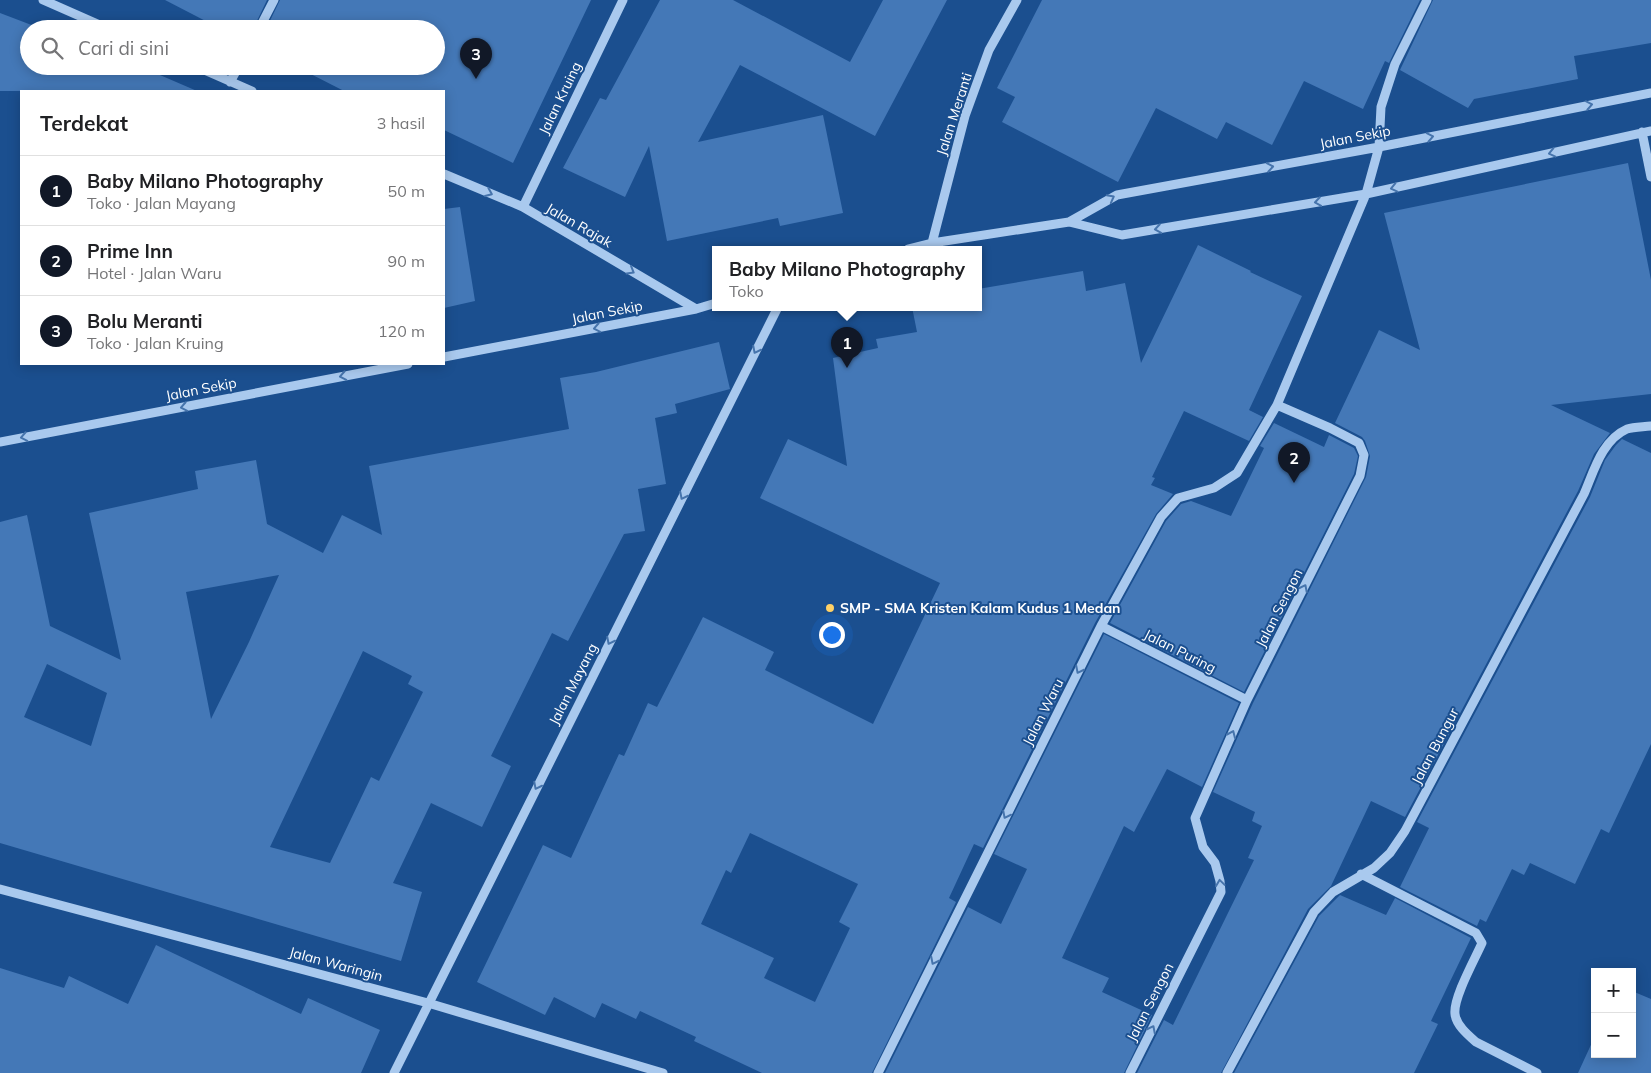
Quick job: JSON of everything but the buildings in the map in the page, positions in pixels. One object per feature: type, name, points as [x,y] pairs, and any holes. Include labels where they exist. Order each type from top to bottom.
[{"type":"street","points":[[43,0],[89,20]]},
{"type":"street","points":[[264,20],[274,0]]},
{"type":"street","name":"Jalan Kruing","points":[[522,208],[622,0]]},
{"type":"street","name":"Jalan Meranti","points":[[932,242],[965,116],[989,50],[1017,0]]},
{"type":"street","points":[[1277,405],[1366,194],[1379,147],[1382,107],[1395,64],[1427,0]]},
{"type":"street","points":[[215,75],[250,90]]},
{"type":"street","points":[[230,82],[234,75]]},
{"type":"street","name":"Jalan Sekip","points":[[918,246],[932,242],[1069,222],[1117,195],[1379,147],[1651,93]]},
{"type":"street","points":[[1647,132],[1651,177]]},
{"type":"street","name":"Jalan Sekip","points":[[1069,222],[1122,235],[1366,194],[1647,132]]},
{"type":"street","name":"Jalan Rajak","points":[[445,174],[522,208],[696,308]]},
{"type":"street","name":"Jalan Sekip","points":[[445,357],[712,304]]},
{"type":"street","name":"Jalan Mayang","points":[[394,1073],[776,311]]},
{"type":"street","name":"Jalan Sekip","points":[[0,442],[403,365]]},
{"type":"street","name":"Jalan Waru","points":[[878,1073],[1101,626],[1161,517],[1178,498],[1214,488],[1236,473],[1277,405]]},
{"type":"street","name":"Jalan Sengon","points":[[1130,1073],[1221,892],[1215,863],[1204,847],[1195,818],[1247,700],[1360,476],[1364,454],[1358,443],[1330,428],[1277,405]]},
{"type":"street","name":"Jalan Bungur","points":[[1226,1073],[1314,912],[1333,892],[1374,868],[1390,852],[1405,831],[1584,494],[1602,453],[1614,438],[1628,429],[1651,426]]},
{"type":"street","name":"Jalan Puring","points":[[1101,626],[1247,700]]},
{"type":"street","points":[[1361,874],[1476,933],[1482,943],[1457,999],[1454,1013],[1468,1035],[1476,1042],[1536,1073]]},
{"type":"street","name":"Jalan Waringin","points":[[0,889],[428,1003],[663,1073]]},
{"type":"place","name":"Bolu Meranti","points":[[476,79]]},
{"type":"place","name":"Baby Milano Photography","points":[[847,368]]},
{"type":"place","name":"Prime Inn","points":[[1294,483]]},
{"type":"place","name":"SMP - SMA Kristen Kalam Kudus 1 Medan","points":[[830,608]]}]
